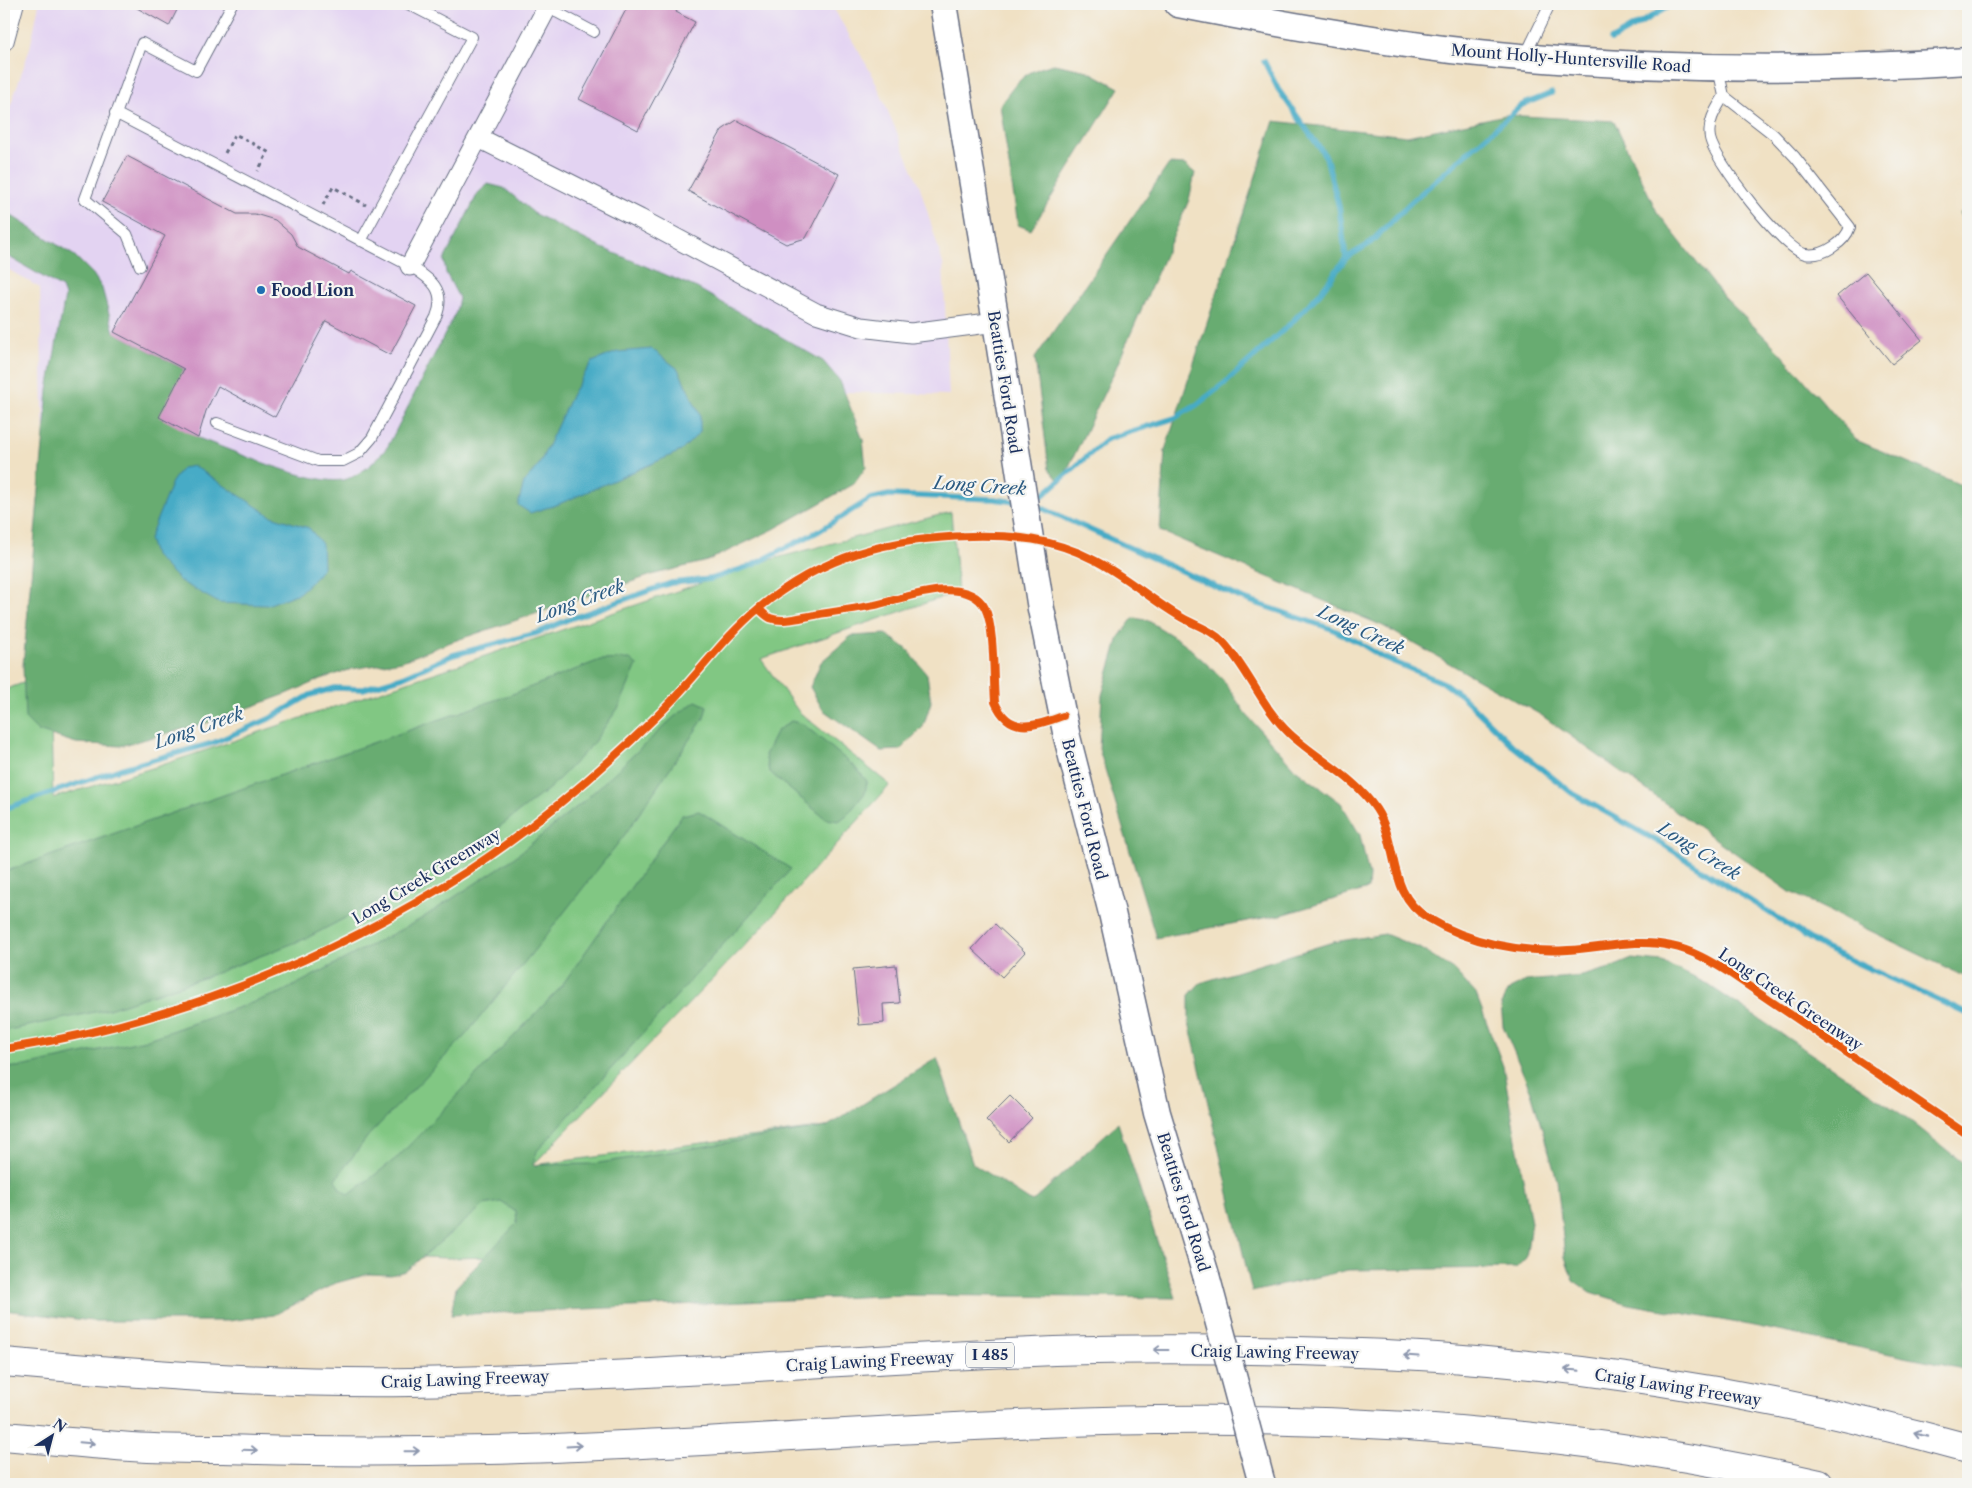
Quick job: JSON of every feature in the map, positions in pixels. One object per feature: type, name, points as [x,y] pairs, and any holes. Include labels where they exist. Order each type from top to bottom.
[{"type":"highway","name":"Craig Lawing Freeway","points":[[4,1362],[234,1379],[406,1382],[536,1378],[1059,1351],[1239,1350],[1337,1352],[1477,1360],[1624,1375],[1768,1402],[1919,1434],[1968,1448]]},
{"type":"highway","points":[[4,1436],[145,1447],[302,1452],[460,1450],[654,1443],[1032,1423],[1159,1420],[1299,1421],[1404,1425],[1502,1434],[1697,1460],[1819,1484]]},
{"type":"main road","name":"Beatties Ford Road","points":[[943,4],[996,322],[1041,610],[1067,737],[1114,922],[1157,1113],[1206,1275],[1262,1484]]},
{"type":"main road","name":"Mount Holly-Huntersville Road","points":[[1178,4],[1289,26],[1363,38],[1471,52],[1624,64],[1718,67],[1853,67],[1968,61]]},
{"type":"street","points":[[4,41],[14,4]]},
{"type":"street","points":[[410,266],[479,138],[545,5]]},
{"type":"street","points":[[479,138],[640,219],[816,313],[861,327],[911,333],[996,322]]},
{"type":"lane","points":[[140,266],[127,234],[86,199],[115,113],[142,43],[196,71],[232,4]]},
{"type":"lane","points":[[361,241],[472,37],[408,4]]},
{"type":"lane","points":[[1526,56],[1550,4]]},
{"type":"lane","points":[[545,5],[594,32]]},
{"type":"lane","points":[[1718,67],[1724,96],[1709,123],[1710,139],[1716,152],[1740,188],[1770,227],[1787,244],[1803,254],[1816,255],[1826,252],[1847,235],[1850,227],[1795,157],[1774,135],[1760,122],[1724,96]]},
{"type":"lane","points":[[115,113],[410,266],[430,280],[438,292],[441,304],[372,438],[358,453],[343,461],[318,461],[217,423]]},
{"type":"shaded area","points":[[39,4],[831,4],[873,76],[920,187],[943,264],[949,395],[848,392],[796,415],[50,680],[40,288],[4,267],[4,125],[30,48]]},
{"type":"green space","points":[[1054,64],[1088,71],[1119,88],[1031,230],[1018,225],[1000,105],[1022,78],[1035,70]]},
{"type":"green space","points":[[1505,115],[1614,121],[1657,212],[1723,296],[1780,352],[1856,440],[1968,488],[1968,978],[1790,892],[1541,715],[1383,626],[1160,531],[1165,450],[1274,121],[1407,136]]},
{"type":"green space","points":[[1169,164],[1185,165],[1195,173],[1189,200],[1115,370],[1061,483],[1049,469],[1035,358]]},
{"type":"green space","points":[[488,184],[504,188],[535,214],[600,247],[697,288],[823,361],[840,381],[863,440],[866,467],[854,484],[774,529],[707,561],[655,574],[451,642],[402,661],[352,669],[321,679],[210,722],[120,746],[76,743],[38,731],[25,718],[23,665],[48,390],[65,296],[62,288],[4,254],[4,211],[75,256],[93,274],[102,288],[114,332],[184,369],[198,438],[296,473],[334,481],[347,479],[359,473],[375,461],[388,446],[456,312],[459,298],[446,273],[444,260],[478,193]]},
{"type":"green space","points":[[1968,212],[1968,238],[1960,213]]},
{"type":"green space","points":[[951,512],[958,592],[761,659],[799,712],[890,785],[755,935],[533,1165],[826,1127],[886,1249],[446,1258],[23,1239],[4,1235],[4,690],[39,677],[50,684],[53,798],[162,765],[769,560]]},
{"type":"green space","points":[[1133,618],[1147,620],[1184,643],[1222,678],[1245,713],[1295,769],[1341,803],[1360,835],[1369,876],[1368,889],[1285,914],[1156,938],[1099,749],[1102,695],[1119,637]]},
{"type":"green space","points":[[886,634],[907,649],[927,674],[931,702],[923,727],[900,750],[881,751],[823,710],[810,687],[821,662],[851,636]]},
{"type":"green space","points":[[630,659],[637,665],[619,707],[591,746],[550,788],[490,834],[416,881],[307,938],[206,977],[109,1009],[4,1031],[4,872],[518,692],[600,660]]},
{"type":"green space","points":[[696,701],[707,706],[704,718],[626,833],[464,1037],[368,1136],[336,1179],[340,1189],[349,1195],[399,1156],[560,988],[682,815],[699,811],[791,869],[537,1151],[533,1165],[593,1164],[826,1127],[937,1058],[973,1164],[1032,1202],[1118,1123],[1176,1298],[902,1295],[451,1315],[456,1287],[517,1223],[516,1212],[501,1202],[484,1205],[406,1271],[391,1275],[369,1274],[336,1283],[274,1315],[229,1321],[92,1321],[4,1310],[4,1068],[26,1066],[145,1040],[280,993],[421,919],[511,860],[584,801],[674,717]]},
{"type":"green space","points":[[791,721],[803,724],[855,767],[867,781],[865,793],[848,814],[839,821],[826,819],[769,771],[765,755],[777,731]]},
{"type":"green space","points":[[1385,934],[1419,948],[1454,970],[1476,994],[1503,1066],[1531,1223],[1526,1258],[1516,1268],[1348,1270],[1252,1292],[1189,1022],[1189,995],[1200,983],[1333,942]]},
{"type":"green space","points":[[1632,959],[1662,962],[1707,984],[1907,1118],[1968,1167],[1968,1370],[1744,1324],[1629,1304],[1590,1292],[1573,1280],[1565,1257],[1557,1180],[1531,1092],[1503,1026],[1501,1004],[1510,989],[1526,981],[1582,976]]},
{"type":"water","points":[[652,349],[678,369],[700,415],[700,432],[681,451],[559,504],[530,513],[518,505],[524,483],[540,463],[572,394],[592,362],[617,352]]},
{"type":"water","points":[[194,466],[271,516],[309,528],[322,544],[323,567],[313,580],[299,593],[267,605],[219,603],[180,581],[154,555],[149,539],[172,482],[182,468]]},
{"type":"building","points":[[130,4],[180,4],[169,26]]},
{"type":"building","points":[[629,4],[680,4],[676,12],[695,22],[638,130],[579,99]]},
{"type":"building","points":[[737,120],[839,174],[806,238],[786,244],[688,191],[722,130]]},
{"type":"building","name":"Food Lion","points":[[127,156],[237,214],[255,214],[275,220],[291,234],[298,247],[349,274],[351,271],[416,306],[390,355],[326,321],[275,417],[218,386],[206,411],[198,438],[159,417],[184,369],[114,332],[165,236],[102,202]]},
{"type":"building","points":[[1866,272],[1922,340],[1892,364],[1837,296]]},
{"type":"building","points":[[995,924],[1025,952],[1002,977],[972,949]]},
{"type":"building","points":[[896,965],[900,1003],[883,1004],[884,1023],[859,1025],[853,969]]},
{"type":"building","points":[[1010,1096],[1032,1118],[1009,1142],[986,1120]]},
{"type":"waterway","points":[[1611,40],[1673,4]]},
{"type":"waterway","points":[[1264,61],[1278,89],[1326,157],[1339,207],[1346,258]]},
{"type":"waterway","points":[[1033,504],[1107,439],[1175,418],[1195,406],[1225,383],[1290,324],[1320,293],[1346,258],[1369,244],[1410,203],[1522,105],[1552,93]]},
{"type":"waterway","name":"Long Creek","points":[[4,809],[120,769],[213,743],[269,719],[310,695],[335,688],[363,689],[403,677],[453,655],[537,633],[567,620],[671,583],[711,579],[753,565],[819,531],[870,499],[889,495],[994,499],[1016,502]]},
{"type":"waterway","name":"Long Creek","points":[[1033,504],[1241,598],[1332,629],[1382,657],[1444,683],[1462,696],[1513,746],[1572,793],[1664,845],[1824,948],[1968,1014]]},
{"type":"cycle path","name":"Long Creek Greenway","points":[[4,1049],[65,1038],[186,1006],[302,961],[358,934],[466,872],[518,836],[567,798],[659,714],[746,620],[783,590],[833,562],[885,546],[941,537],[1002,536],[1048,543],[1078,552],[1103,565],[1168,609],[1208,630],[1223,642],[1280,724],[1301,743],[1358,787],[1376,809],[1388,838],[1399,882],[1415,908],[1428,918],[1444,927],[1478,940],[1514,948],[1550,951],[1645,943],[1671,946],[1694,953],[1728,972],[1968,1135]]},
{"type":"cycle path","points":[[759,609],[770,618],[787,620],[868,606],[934,591],[950,590],[965,592],[977,598],[985,608],[988,617],[992,640],[995,702],[1001,713],[1008,720],[1024,726],[1043,723],[1063,716]]},
{"type":"place","name":"Food Lion","points":[[261,290]]}]
